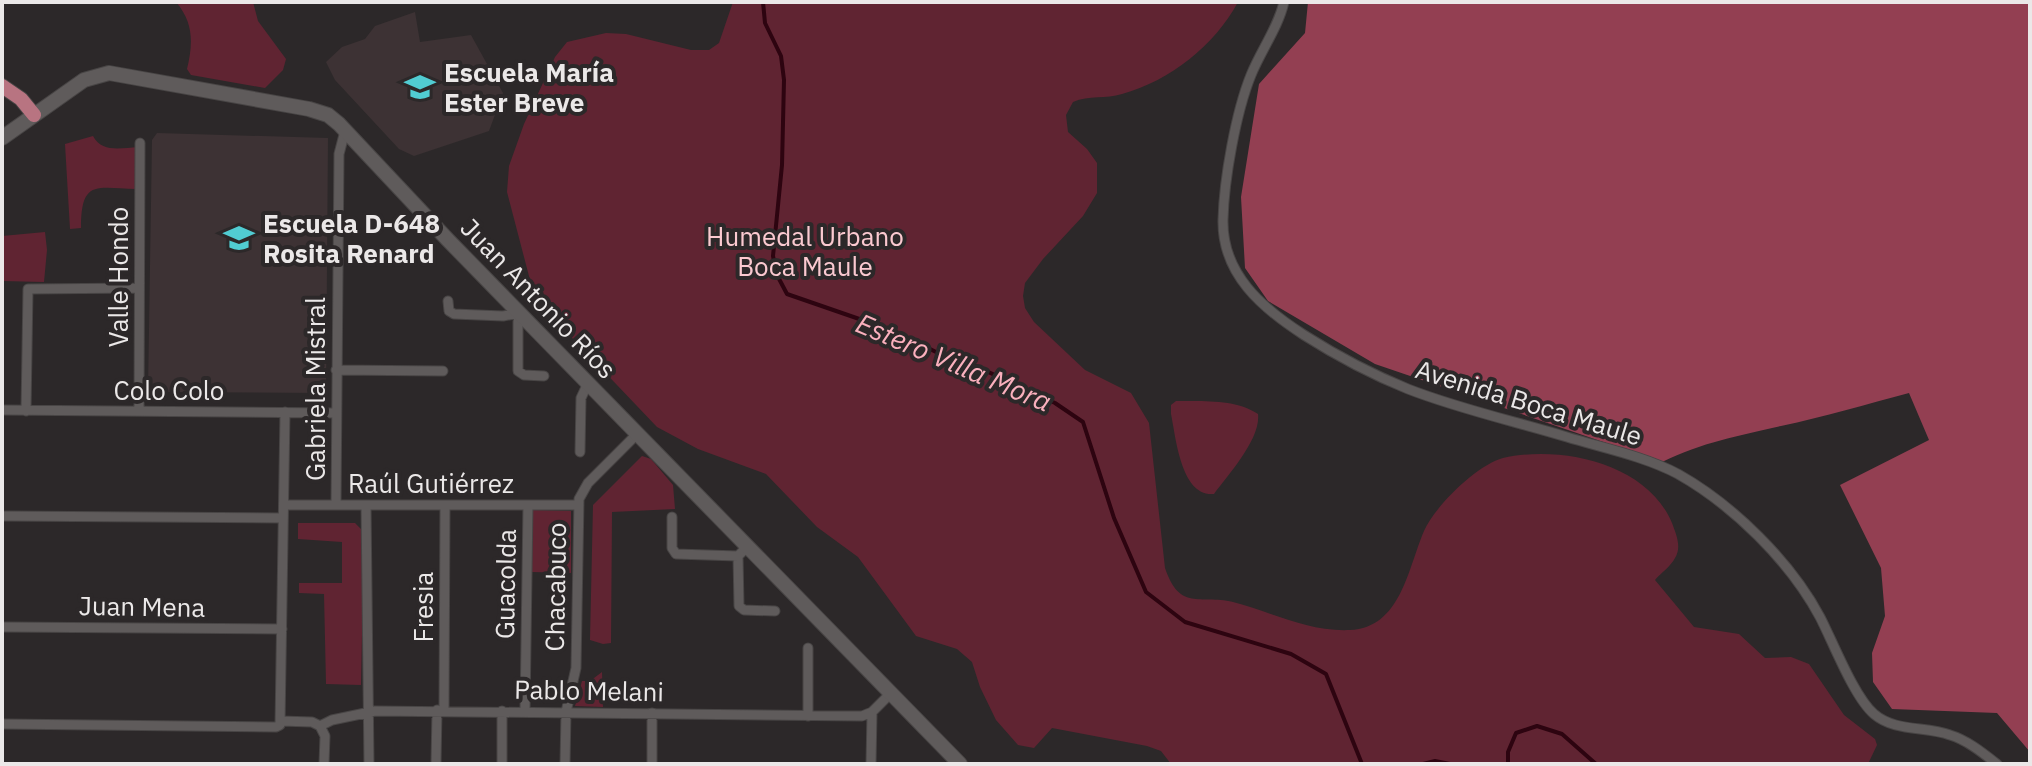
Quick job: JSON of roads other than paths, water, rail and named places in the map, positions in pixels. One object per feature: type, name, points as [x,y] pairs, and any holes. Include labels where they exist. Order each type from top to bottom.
[{"type":"main road","points":[[2,86],[21,99],[34,115]]},
{"type":"street","name":"Avenida Boca Maule","points":[[1284,2],[1242,101],[1223,220],[1229,258],[1257,300],[1280,319],[1333,352],[1410,390],[1626,455],[1665,468],[1690,482],[1733,514],[1774,553],[1817,613],[1872,713],[1886,722],[1950,735],[1997,764]]},
{"type":"street","name":"Juan Antonio Ríos","points":[[2,138],[84,80],[100,74],[119,73],[309,109],[335,120],[638,433],[743,551],[960,764]]},
{"type":"street","name":"Gabriela Mistral","points":[[336,505],[339,154],[345,131]]},
{"type":"street","name":"Valle Hondo","points":[[139,411],[140,143]]},
{"type":"street","points":[[26,411],[28,289],[139,288]]},
{"type":"street","points":[[448,301],[449,311],[454,314],[503,316],[520,313],[518,371],[524,375],[544,376]]},
{"type":"street","points":[[336,370],[443,371]]},
{"type":"street","points":[[580,452],[581,398],[588,383]]},
{"type":"street","name":"Colo Colo","points":[[2,410],[336,413]]},
{"type":"street","name":"Gabriela Mistral","points":[[280,723],[285,412]]},
{"type":"street","name":"Chacabuco","points":[[565,764],[566,712],[576,668],[579,505],[584,489],[638,433]]},
{"type":"street","name":"Raúl Gutiérrez","points":[[284,505],[579,505]]},
{"type":"street","points":[[366,505],[369,764]]},
{"type":"street","name":"Fresia","points":[[436,764],[441,710],[445,505]]},
{"type":"street","name":"Guacolda","points":[[525,711],[528,505]]},
{"type":"street","points":[[2,516],[283,518]]},
{"type":"street","points":[[672,517],[674,552],[743,551],[739,606],[744,610],[775,611]]},
{"type":"street","name":"Juan Mena","points":[[2,627],[282,629]]},
{"type":"street","points":[[808,648],[808,716]]},
{"type":"street","points":[[871,764],[872,712],[891,693]]},
{"type":"street","name":"Pablo Melani","points":[[2,724],[272,727],[280,723],[312,722],[320,726],[368,711],[808,716],[862,716],[872,712]]},
{"type":"street","points":[[502,711],[502,764]]},
{"type":"street","points":[[652,713],[652,764]]},
{"type":"street","points":[[320,726],[325,736],[324,764]]},
{"type":"waterway","name":"Estero Villa Mora","points":[[763,2],[765,23],[781,56],[784,80],[782,165],[773,256],[777,275],[787,294],[894,331],[936,352],[971,364],[1055,403],[1083,422],[1114,518],[1146,592],[1185,622],[1291,654],[1326,674],[1362,764]]},
{"type":"waterway","name":"Estero Villa Mora","points":[[1508,764],[1508,752],[1516,733],[1537,726],[1562,734],[1596,764]]},
{"type":"waterway","name":"Estero Villa Mora","points":[[1423,764],[1435,761],[1450,764]]},
{"type":"place","name":"Escuela María Ester Breve","points":[[420,87]]},
{"type":"place","name":"Escuela D-648 Rosita Renard","points":[[239,238]]},
{"type":"park label","name":"Humedal Urbano Boca Maule","points":[[805,251]]}]
